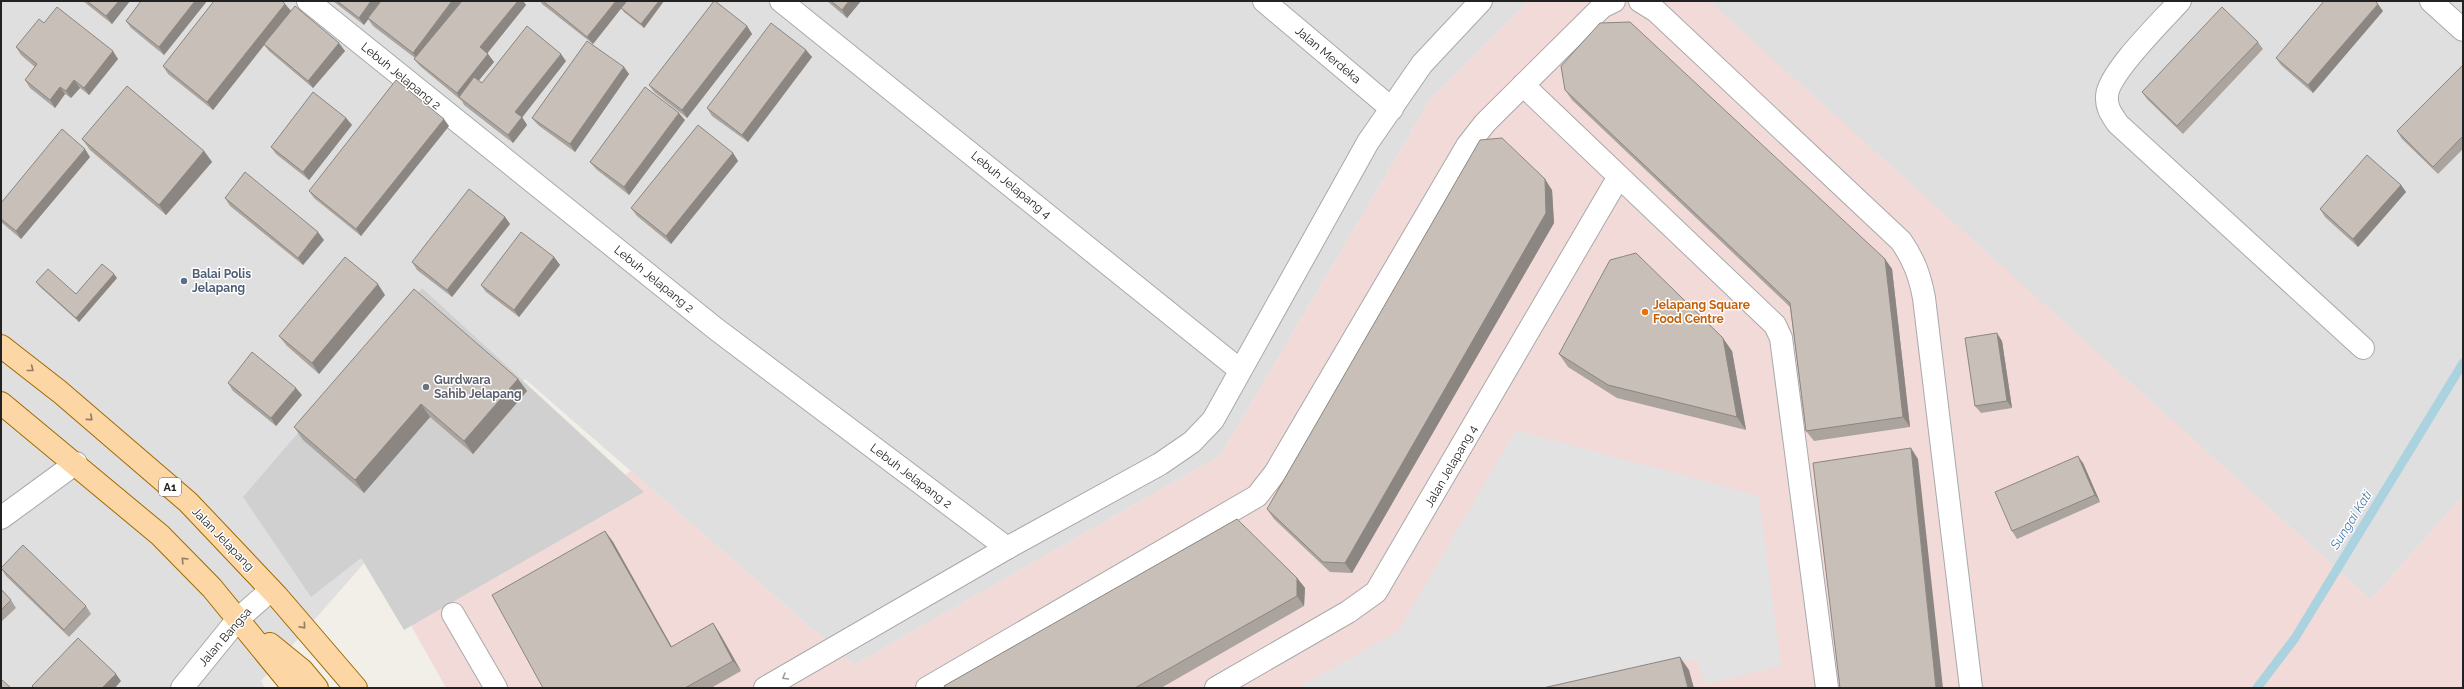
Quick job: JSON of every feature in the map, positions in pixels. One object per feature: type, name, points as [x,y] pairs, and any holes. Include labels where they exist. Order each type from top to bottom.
[{"type":"main road","name":"Jalan Jelapang","points":[[1,346],[60,392],[188,502],[271,590],[356,688]]},
{"type":"main road","points":[[1,403],[76,463],[160,535],[238,619],[294,688]]},
{"type":"main road","points":[[238,619],[302,670],[317,688]]},
{"type":"street","name":"Lebuh Jelapang 2","points":[[308,1],[716,329],[1007,548]]},
{"type":"street","name":"Lebuh Jelapang 4","points":[[781,1],[1240,370]]},
{"type":"street","name":"Jalan Merdeka","points":[[1264,1],[1392,109]]},
{"type":"street","points":[[765,688],[1007,548],[1160,464],[1192,442],[1213,420],[1368,142],[1422,64],[1481,1]]},
{"type":"street","points":[[927,688],[1257,496],[1267,485],[1467,146],[1485,123],[1602,7],[1614,1]]},
{"type":"street","points":[[1640,1],[1656,11],[1902,241],[1913,257],[1920,275],[1924,298],[1971,688]]},
{"type":"street","points":[[2180,1],[2112,78],[2106,95],[2108,109],[2118,124],[2363,348]]},
{"type":"street","points":[[2431,1],[2463,30]]},
{"type":"street","points":[[1523,85],[1618,178],[1775,325],[1781,338],[1827,688]]},
{"type":"street","name":"Jalan Jelapang 4","points":[[1216,688],[1353,609],[1376,592],[1618,178]]},
{"type":"street","points":[[1,518],[76,463]]},
{"type":"street","name":"Jalan Bangsa","points":[[182,688],[238,619],[271,590]]},
{"type":"street","points":[[453,614],[496,688]]},
{"type":"shaded area","points":[[1,1],[1529,1],[1430,100],[1221,455],[854,665],[525,379],[261,681],[265,688],[1,688]]},
{"type":"shaded area","points":[[1529,1],[1709,1],[2371,600],[2463,496],[2463,688],[446,688],[404,613],[631,471],[854,665],[1221,455],[1430,100]]},
{"type":"shaded area","points":[[1708,1],[2463,1],[2463,496],[2371,600]]},
{"type":"shaded area","points":[[422,288],[644,492],[404,630],[361,558],[311,597],[243,497]]},
{"type":"shaded area","points":[[1516,430],[1759,496],[1781,666],[1705,684],[1697,659],[1574,688],[1298,688],[1398,631]]},
{"type":"building","points":[[87,1],[119,1],[106,16]]},
{"type":"building","points":[[141,1],[195,1],[159,47],[126,21]]},
{"type":"building","points":[[214,1],[282,1],[285,4],[207,102],[163,66]]},
{"type":"building","points":[[337,1],[371,1],[359,18]]},
{"type":"building","points":[[381,1],[452,1],[413,53],[368,18]]},
{"type":"building","points":[[462,1],[518,1],[480,47],[488,54],[457,93],[414,59]]},
{"type":"building","points":[[543,1],[616,1],[587,37]]},
{"type":"building","points":[[627,1],[659,1],[641,24],[621,8]]},
{"type":"building","points":[[714,1],[747,26],[682,110],[649,85]]},
{"type":"building","points":[[831,1],[849,1],[842,10]]},
{"type":"building","points":[[2324,1],[2375,1],[2378,4],[2308,85],[2276,58]]},
{"type":"building","points":[[295,6],[339,43],[308,81],[264,44]]},
{"type":"building","points":[[57,7],[113,51],[84,88],[74,80],[66,91],[60,87],[50,100],[25,80],[37,64],[16,47],[39,19],[44,23]]},
{"type":"building","points":[[2222,7],[2258,42],[2177,126],[2142,92]]},
{"type":"building","points":[[1630,22],[1885,259],[1903,417],[1806,431],[1790,303],[1565,90],[1561,66],[1600,23]]},
{"type":"building","points":[[771,23],[806,50],[742,135],[707,108]]},
{"type":"building","points":[[527,26],[561,54],[515,112],[522,117],[508,135],[459,97],[474,77],[482,83]]},
{"type":"building","points":[[587,41],[624,67],[570,144],[532,118]]},
{"type":"building","points":[[2463,65],[2463,136],[2433,167],[2397,131]]},
{"type":"building","points":[[396,80],[444,119],[356,229],[309,191]]},
{"type":"building","points":[[127,86],[204,151],[159,205],[82,139]]},
{"type":"building","points":[[645,87],[679,113],[624,187],[590,162]]},
{"type":"building","points":[[313,92],[346,118],[303,172],[271,147]]},
{"type":"building","points":[[698,125],[733,153],[666,236],[631,208]]},
{"type":"building","points":[[62,129],[85,149],[16,231],[1,219],[1,203]]},
{"type":"building","points":[[1502,138],[1545,179],[1546,213],[1345,563],[1323,562],[1267,509],[1480,140]]},
{"type":"building","points":[[2367,155],[2401,185],[2353,239],[2320,209]]},
{"type":"building","points":[[245,172],[318,232],[298,258],[225,198]]},
{"type":"building","points":[[469,189],[505,217],[447,290],[412,262]]},
{"type":"building","points":[[521,232],[554,257],[514,310],[481,285]]},
{"type":"building","name":"Jelapang Square Food Centre","points":[[1636,253],[1723,338],[1737,417],[1608,385],[1559,354],[1610,260]]},
{"type":"building","points":[[345,257],[378,284],[312,363],[279,336]]},
{"type":"building","points":[[102,264],[114,274],[76,318],[36,282],[48,269],[76,294]]},
{"type":"building","points":[[414,289],[518,379],[464,441],[421,404],[355,480],[294,427]]},
{"type":"building","points":[[1997,333],[2007,401],[1975,406],[1965,338]]},
{"type":"building","points":[[252,352],[296,388],[271,418],[228,383]]},
{"type":"building","points":[[1911,448],[1936,688],[1840,688],[1813,463]]},
{"type":"building","points":[[2078,456],[2095,495],[2012,531],[1995,492]]},
{"type":"building","points":[[1237,519],[1297,578],[1297,596],[1135,688],[945,688],[944,686]]},
{"type":"building","points":[[605,531],[671,647],[713,623],[733,661],[685,688],[543,688],[492,595]]},
{"type":"building","points":[[23,545],[86,606],[64,630],[1,568]]},
{"type":"building","points":[[1,589],[11,600],[1,610]]},
{"type":"building","points":[[78,638],[116,674],[102,688],[34,688],[32,686]]},
{"type":"building","points":[[1680,657],[1688,688],[1543,688]]},
{"type":"building","points":[[1,679],[11,688],[1,688]]},
{"type":"waterway","name":"Sungai Kati","points":[[2257,688],[2295,638],[2463,363]]},
{"type":"place","name":"Balai Polis Jelapang","points":[[184,281]]},
{"type":"place","name":"Jelapang Square Food Centre","points":[[1645,312]]},
{"type":"place","name":"Gurdwara Sahib Jelapang","points":[[426,387]]}]
